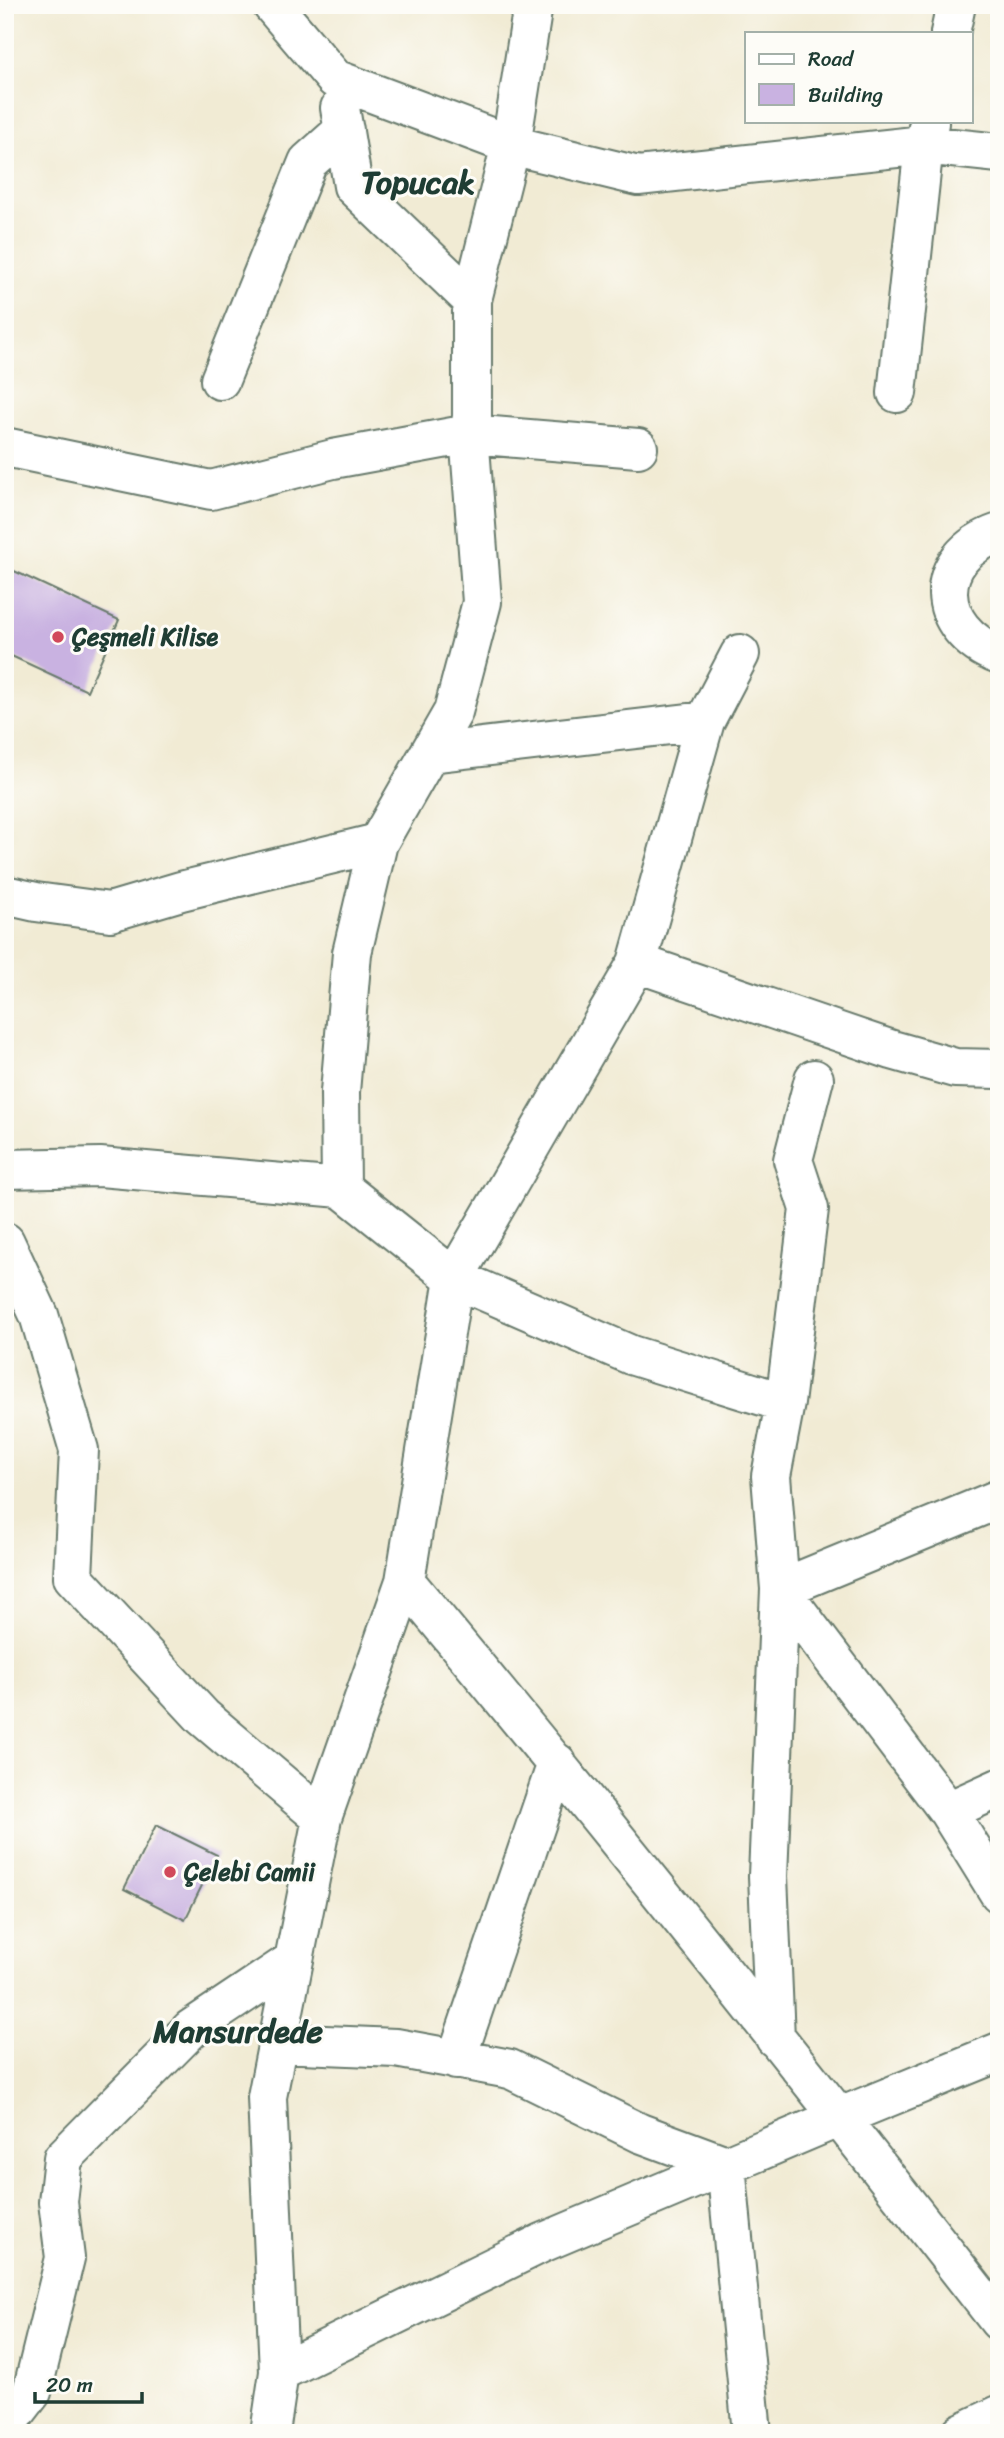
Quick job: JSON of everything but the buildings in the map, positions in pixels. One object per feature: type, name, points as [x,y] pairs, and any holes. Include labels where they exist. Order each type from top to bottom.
[{"type":"street","points":[[272,5],[335,79],[511,145],[638,176],[926,133],[999,153]]},
{"type":"street","points":[[341,1188],[340,1092],[352,953],[378,843],[453,712],[482,602],[470,434],[472,300],[511,145],[533,5]]},
{"type":"street","points":[[950,32],[956,5]]},
{"type":"street","points":[[335,79],[353,186],[472,300]]},
{"type":"street","points":[[220,380],[308,162],[344,130]]},
{"type":"street","points":[[897,393],[926,133]]},
{"type":"street","points":[[5,447],[211,490],[333,459],[470,434],[638,448]]},
{"type":"street","points":[[999,533],[971,546],[960,556],[953,569],[948,597],[957,624],[968,638],[982,649],[999,655]]},
{"type":"street","points":[[270,2433],[279,2372],[267,2097],[322,1818],[405,1581],[454,1278],[637,963],[705,721],[740,654]]},
{"type":"street","points":[[430,753],[705,721]]},
{"type":"street","points":[[5,895],[110,912],[181,891],[378,843]]},
{"type":"street","points":[[637,963],[892,1050],[955,1068],[999,1069]]},
{"type":"street","points":[[775,2038],[768,1876],[780,1589],[771,1476],[785,1403],[809,1209],[793,1160],[814,1079]]},
{"type":"street","points":[[5,1169],[100,1167],[341,1188],[454,1278],[631,1355],[785,1403]]},
{"type":"street","points":[[5,1242],[39,1315],[79,1450],[74,1577],[203,1717],[322,1818]]},
{"type":"street","points":[[780,1589],[999,1499]]},
{"type":"street","points":[[405,1581],[557,1763],[999,2320]]},
{"type":"street","points":[[780,1589],[948,1811],[999,1893]]},
{"type":"street","points":[[456,2060],[557,1763]]},
{"type":"street","points":[[948,1811],[999,1788]]},
{"type":"street","points":[[5,2427],[32,2392],[65,2258],[58,2202],[63,2158],[191,2029],[294,1961]]},
{"type":"street","points":[[278,2043],[396,2048],[510,2069],[640,2133],[726,2165]]},
{"type":"street","points":[[279,2372],[542,2243],[999,2052]]},
{"type":"street","points":[[726,2165],[752,2433]]},
{"type":"street","points":[[961,2433],[999,2415]]},
{"type":"place","name":"Çeşmeli Kilise","points":[[58,637]]},
{"type":"place","name":"Çelebi Camii","points":[[170,1872]]},
{"type":"district","name":"Topucak","points":[[418,182]]},
{"type":"district","name":"Mansurdede","points":[[238,2031]]}]
